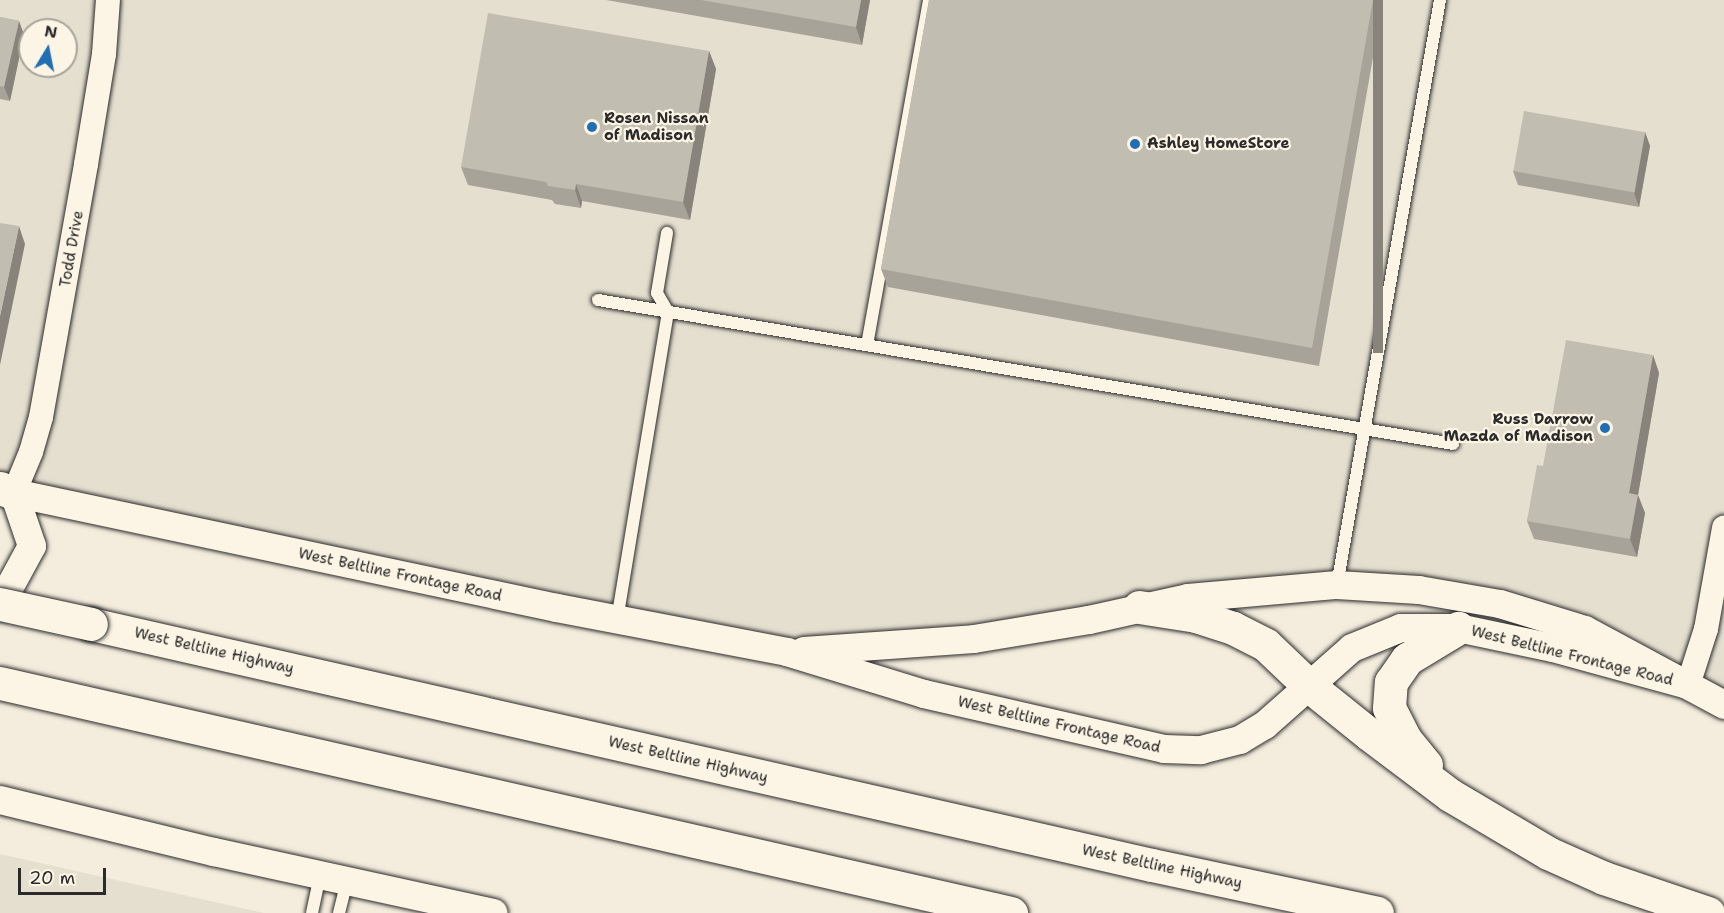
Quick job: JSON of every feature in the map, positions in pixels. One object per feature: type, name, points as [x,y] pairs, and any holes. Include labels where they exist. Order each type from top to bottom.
[{"type":"highway","name":"West Beltline Highway","points":[[0,605],[1141,863],[1377,913]]},
{"type":"highway","points":[[1139,607],[1196,616],[1233,628],[1266,645],[1308,685],[1450,795],[1557,857],[1604,878],[1708,913]]},
{"type":"highway","points":[[1450,795],[1405,739],[1389,708],[1391,682],[1407,659],[1458,628]]},
{"type":"highway","points":[[0,683],[1011,913]]},
{"type":"street","name":"Todd Drive","points":[[4,494],[31,452],[41,417],[104,54],[108,0]]},
{"type":"street","points":[[0,605],[32,546],[4,494]]},
{"type":"street","name":"West Beltline Frontage Road","points":[[4,494],[617,620],[787,652],[924,694],[1164,749],[1201,750],[1240,740],[1265,725],[1352,648],[1401,628],[1458,628],[1553,648],[1688,685]]},
{"type":"street","points":[[1688,685],[1706,629],[1724,528]]},
{"type":"street","name":"West Beltline Frontage Road","points":[[787,652],[974,639],[1089,620],[1139,607],[1245,592],[1337,585],[1419,590],[1500,604],[1585,630],[1724,705]]},
{"type":"street","points":[[0,800],[333,879],[493,913]]},
{"type":"lane","points":[[867,345],[929,0]]},
{"type":"lane","points":[[1337,585],[1440,0]]},
{"type":"lane","points":[[617,620],[668,312],[657,293],[667,233]]},
{"type":"lane","points":[[598,300],[1453,444]]},
{"type":"lane","points":[[312,913],[333,879]]},
{"type":"lane","points":[[333,879],[339,913]]},
{"type":"shaded area","points":[[0,0],[1724,0],[1724,705],[1585,630],[1419,590],[787,652],[0,488]]},
{"type":"shaded area","points":[[0,854],[264,913],[0,913]]},
{"type":"building","points":[[701,0],[861,0],[856,27]]},
{"type":"building","name":"Ashley HomeStore","points":[[929,0],[1373,0],[1312,348],[881,269]]},
{"type":"building","name":"Rosen Nissan of Madison","points":[[488,13],[709,51],[683,202],[576,184],[575,190],[548,186],[546,182],[461,167]]},
{"type":"building","points":[[0,17],[18,21],[18,25],[4,87],[0,86]]},
{"type":"building","points":[[1524,111],[1645,132],[1635,192],[1513,171]]},
{"type":"building","points":[[0,223],[19,226],[0,316]]},
{"type":"building","name":"Russ Darrow Mazda of Madison","points":[[1566,340],[1653,355],[1629,493],[1638,495],[1630,539],[1527,521],[1537,465],[1543,466]]},
{"type":"place","name":"Rosen Nissan of Madison","points":[[592,127]]},
{"type":"place","name":"Ashley HomeStore","points":[[1135,144]]},
{"type":"place","name":"Russ Darrow Mazda of Madison","points":[[1605,428]]}]
